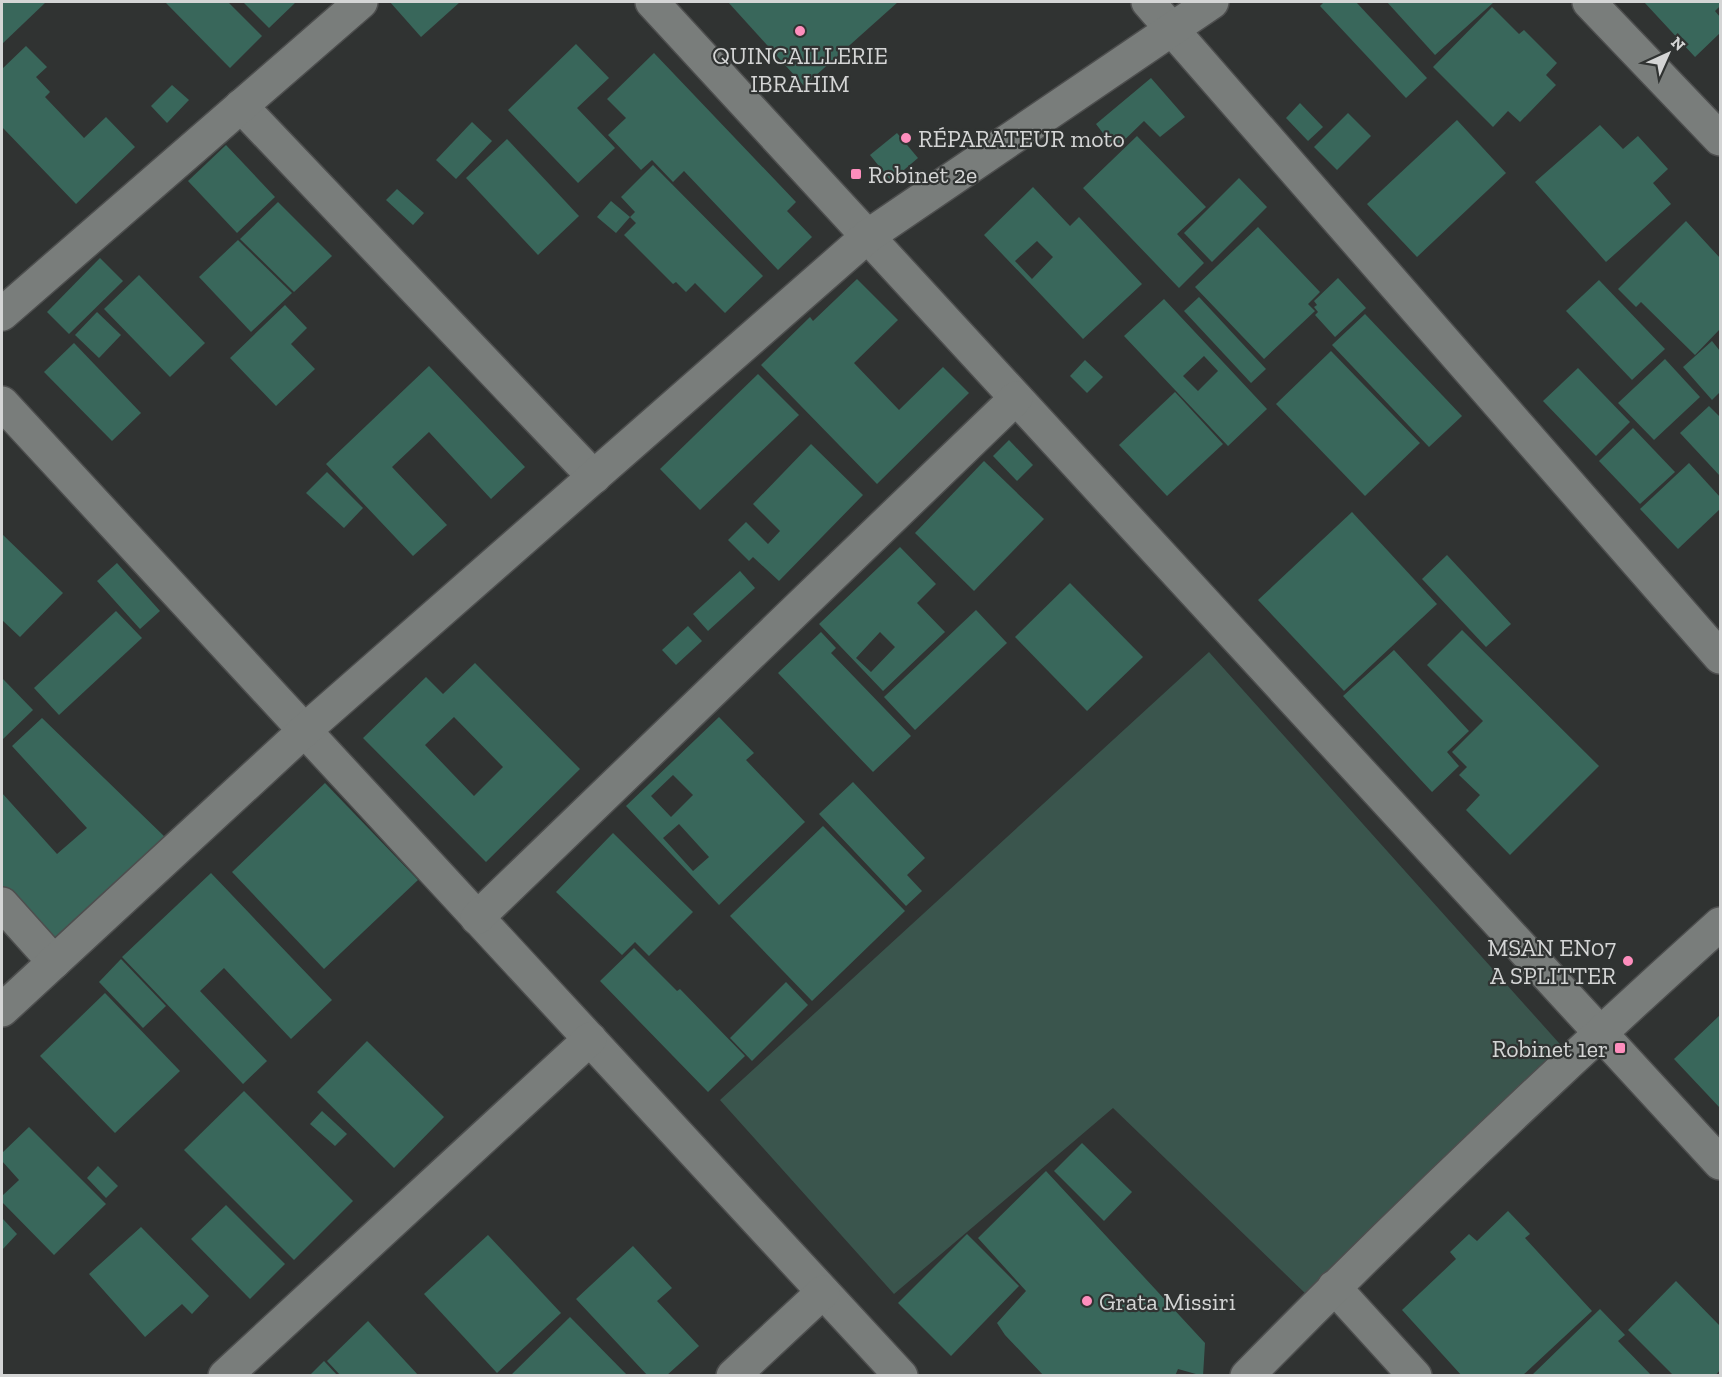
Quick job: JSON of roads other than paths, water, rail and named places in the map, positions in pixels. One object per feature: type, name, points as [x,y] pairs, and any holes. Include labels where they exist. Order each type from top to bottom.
[{"type":"street","points":[[2,314],[361,2]]},
{"type":"street","points":[[652,2],[1720,1163]]},
{"type":"street","points":[[1148,2],[1720,657]]},
{"type":"street","points":[[2,1010],[304,731],[868,236],[1212,2]]},
{"type":"street","points":[[1590,2],[1720,140]]},
{"type":"street","points":[[241,106],[594,477]]},
{"type":"street","points":[[477,918],[1016,398]]},
{"type":"street","points":[[2,403],[901,1376]]},
{"type":"street","points":[[2,904],[54,962]]},
{"type":"street","points":[[1247,1376],[1334,1287],[1600,1032],[1720,924]]},
{"type":"street","points":[[225,1376],[590,1039]]},
{"type":"street","points":[[1334,1287],[1415,1376]]},
{"type":"street","points":[[733,1376],[823,1292]]},
{"type":"place","name":"QUINCAILLERIE IBRAHIM","points":[[800,31]]},
{"type":"place","name":"RÉPARATEUR moto","points":[[906,138]]},
{"type":"place","name":"Robinet 2e","points":[[856,174]]},
{"type":"place","name":"MSAN EN07 A SPLITTER","points":[[1628,961]]},
{"type":"place","name":"Robinet 1er","points":[[1620,1048]]},
{"type":"place","name":"Grata Missiri","points":[[1087,1301]]}]
